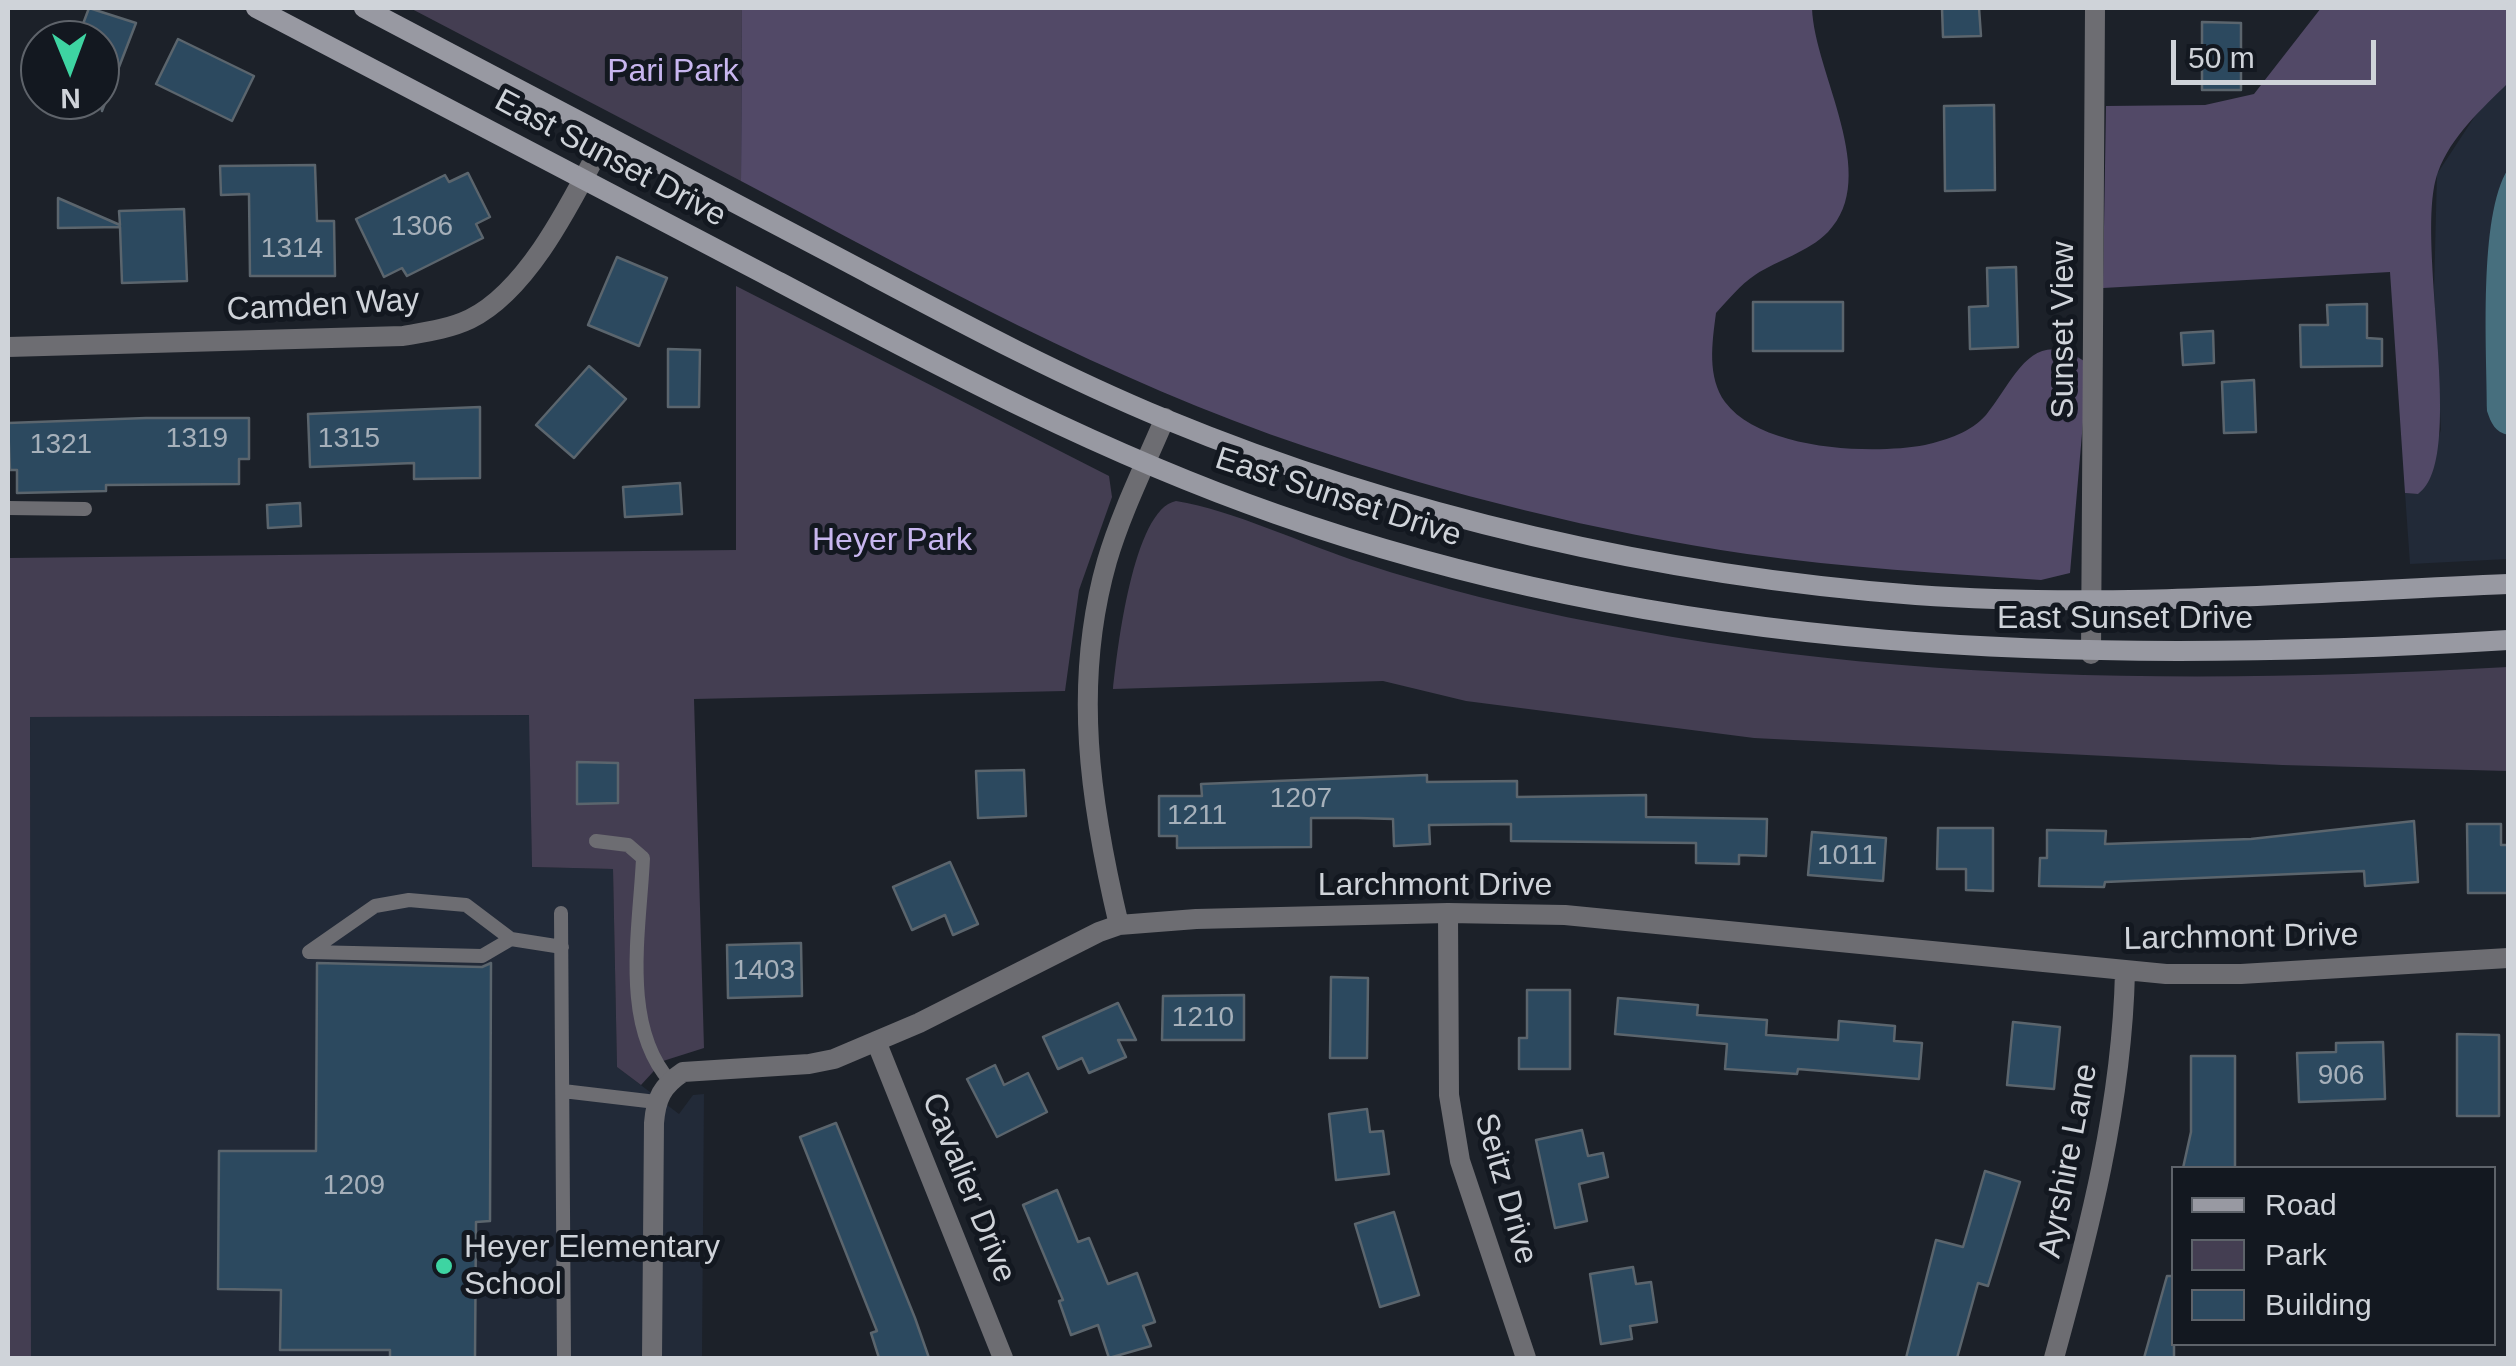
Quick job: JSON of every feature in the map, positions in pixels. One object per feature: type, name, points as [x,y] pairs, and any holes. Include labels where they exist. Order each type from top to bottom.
[{"type":"main road","name":"East Sunset Drive","points":[[256,8],[944,369],[1146,463],[1277,514],[1385,549],[1576,598],[1705,622],[1870,641],[2091,654],[2508,640]]},
{"type":"main road","name":"East Sunset Drive","points":[[364,8],[999,342],[1165,418],[1321,476],[1616,553],[1759,577],[1917,595],[2091,600],[2508,584]]},
{"type":"street","name":"Sunset View","points":[[2091,654],[2094,8]]},
{"type":"street","name":"Camden Way","points":[[8,347],[403,336],[443,328],[497,302],[521,278],[606,136]]},
{"type":"street","points":[[1119,925],[1090,782],[1086,693],[1108,558],[1165,418]]},
{"type":"street","name":"Larchmont Drive","points":[[670,1081],[682,1072],[808,1064],[876,1041],[1119,925],[1196,919],[1448,913],[1649,920],[2126,972],[2241,974],[2508,958]]},
{"type":"street","name":"Seitz Drive","points":[[1448,913],[1449,1096],[1460,1161],[1526,1358]]},
{"type":"street","name":"Ayrshire Lane","points":[[2054,1358],[2107,1150],[2124,1026],[2126,972]]},
{"type":"street","name":"Cavalier Drive","points":[[876,1041],[1003,1358]]},
{"type":"street","points":[[652,1356],[656,1102],[670,1081]]},
{"type":"lane","points":[[8,508],[85,509]]},
{"type":"lane","points":[[596,841],[628,845],[642,858],[638,1002],[651,1060],[670,1081]]},
{"type":"lane","points":[[511,939],[482,956],[309,952],[375,906],[409,900],[466,905],[511,939],[562,947]]},
{"type":"lane","points":[[561,914],[564,1358]]},
{"type":"lane","points":[[563,1091],[656,1102]]},
{"type":"shaded area","points":[[742,8],[1812,8],[1815,34],[1847,154],[1849,183],[1843,209],[1820,239],[1755,275],[1716,313],[1712,359],[1719,392],[1742,418],[1790,439],[1847,448],[1902,448],[1933,443],[1966,431],[1986,415],[2027,361],[2039,352],[2053,349],[2069,353],[2088,364],[2070,573],[2041,580],[1857,567],[1636,535],[1470,496],[1361,464],[1233,421],[1161,391],[1019,326],[741,181]]},
{"type":"shaded area","points":[[2321,8],[2508,8],[2508,83],[2451,147],[2438,172],[2432,203],[2439,439],[2432,473],[2418,494],[2405,493],[2390,272],[2103,288],[2106,106],[2205,105],[2254,94]]},
{"type":"shaded area","points":[[2508,83],[2508,559],[2410,564],[2405,493],[2418,494],[2441,430],[2434,290],[2437,174],[2477,113]]},
{"type":"shaded area","points":[[2508,169],[2508,435],[2494,426],[2487,411],[2486,321],[2492,218]]},
{"type":"shaded area","points":[[530,715],[532,867],[613,869],[617,1067],[679,1114],[693,1095],[704,1094],[702,1358],[31,1358],[30,717]]},
{"type":"green space","name":"Pari Park","points":[[410,8],[742,8],[741,181]]},
{"type":"green space","name":"Heyer Park","points":[[736,286],[1109,476],[1112,497],[1079,590],[1065,691],[694,699],[704,1048],[663,1061],[641,1085],[617,1067],[613,869],[532,867],[529,715],[30,717],[31,1358],[8,1358],[8,558],[736,550]]},
{"type":"green space","points":[[1176,501],[1245,520],[1391,572],[1508,604],[1710,643],[1823,658],[2051,674],[2165,676],[2280,676],[2508,667],[2508,771],[2282,765],[1754,738],[1466,701],[1383,681],[1113,689],[1123,615],[1138,554],[1161,510]]},
{"type":"building","points":[[89,8],[136,23],[120,64],[120,20],[84,20]]},
{"type":"building","points":[[1942,8],[1979,8],[1981,36],[1943,37]]},
{"type":"building","points":[[2202,22],[2241,23],[2241,90],[2202,90]]},
{"type":"building","points":[[178,39],[254,76],[232,121],[156,84]]},
{"type":"building","points":[[1994,105],[1995,190],[1945,191],[1944,106]]},
{"type":"building","points":[[315,165],[317,221],[334,221],[335,276],[250,276],[249,194],[221,195],[220,166]]},
{"type":"building","points":[[468,173],[490,217],[476,224],[483,238],[407,276],[402,268],[384,277],[356,219],[445,175],[449,182]]},
{"type":"building","points":[[58,198],[120,225],[119,211],[184,209],[187,281],[122,283],[120,227],[58,228]]},
{"type":"building","points":[[617,257],[667,278],[639,346],[588,325]]},
{"type":"building","points":[[2016,267],[2018,347],[1970,349],[1969,307],[1988,306],[1987,268]]},
{"type":"building","points":[[1753,302],[1843,302],[1843,351],[1753,351]]},
{"type":"building","points":[[2367,304],[2367,338],[2382,339],[2382,366],[2301,367],[2300,325],[2328,325],[2327,305]]},
{"type":"building","points":[[2213,331],[2214,363],[2183,365],[2181,333]]},
{"type":"building","points":[[668,349],[700,350],[699,407],[668,407]]},
{"type":"building","points":[[589,366],[626,399],[574,458],[536,425]]},
{"type":"building","points":[[2254,380],[2256,432],[2224,433],[2222,382]]},
{"type":"building","points":[[480,407],[480,478],[414,479],[414,463],[310,467],[308,414]]},
{"type":"building","points":[[249,418],[249,459],[239,459],[239,484],[106,485],[106,491],[17,493],[17,470],[10,470],[8,423]]},
{"type":"building","points":[[680,483],[682,514],[625,517],[623,487]]},
{"type":"building","points":[[300,503],[301,526],[268,528],[267,505]]},
{"type":"building","points":[[577,762],[618,763],[618,803],[577,804]]},
{"type":"building","points":[[1024,770],[1026,816],[978,818],[976,771]]},
{"type":"building","points":[[1427,775],[1427,782],[1517,781],[1517,797],[1646,795],[1646,817],[1767,819],[1766,856],[1739,855],[1739,864],[1696,863],[1696,843],[1511,841],[1511,824],[1429,825],[1430,844],[1394,846],[1393,819],[1311,818],[1311,847],[1177,848],[1177,836],[1159,836],[1159,796],[1202,796],[1201,784]]},
{"type":"building","points":[[2414,821],[2418,882],[2365,886],[2364,871],[2105,882],[2104,887],[2039,886],[2040,858],[2047,858],[2047,830],[2106,831],[2105,844],[2251,839]]},
{"type":"building","points":[[2467,824],[2501,824],[2501,845],[2508,845],[2508,893],[2468,893]]},
{"type":"building","points":[[1938,828],[1993,828],[1993,891],[1966,890],[1966,869],[1937,869]]},
{"type":"building","points":[[1812,832],[1886,838],[1883,881],[1808,875]]},
{"type":"building","points":[[950,862],[978,924],[953,935],[945,915],[912,930],[893,887]]},
{"type":"building","points":[[801,943],[802,996],[728,998],[727,945]]},
{"type":"building","points":[[317,963],[482,967],[491,963],[490,1221],[476,1222],[475,1358],[390,1358],[390,1350],[280,1350],[281,1290],[218,1289],[219,1151],[316,1151]]},
{"type":"building","points":[[1331,977],[1368,978],[1367,1058],[1330,1058]]},
{"type":"building","points":[[1527,990],[1570,990],[1570,1069],[1519,1069],[1519,1038],[1527,1038]]},
{"type":"building","points":[[1244,995],[1244,1040],[1162,1040],[1163,996]]},
{"type":"building","points":[[1618,998],[1698,1005],[1697,1015],[1767,1020],[1766,1035],[1838,1040],[1839,1021],[1895,1026],[1894,1041],[1922,1043],[1919,1079],[1798,1069],[1797,1074],[1725,1069],[1727,1044],[1615,1034]]},
{"type":"building","points":[[1118,1003],[1136,1040],[1118,1040],[1126,1057],[1089,1073],[1082,1058],[1058,1069],[1043,1037]]},
{"type":"building","points":[[2013,1022],[2060,1027],[2054,1089],[2007,1085]]},
{"type":"building","points":[[2457,1034],[2499,1035],[2499,1116],[2457,1116]]},
{"type":"building","points":[[2383,1042],[2385,1099],[2299,1102],[2297,1053],[2336,1052],[2336,1043]]},
{"type":"building","points":[[2191,1056],[2235,1056],[2235,1166],[2183,1166],[2191,1132]]},
{"type":"building","points":[[995,1065],[1004,1085],[1028,1073],[1047,1112],[997,1137],[967,1079]]},
{"type":"building","points":[[1367,1109],[1370,1132],[1383,1131],[1389,1174],[1336,1180],[1329,1114]]},
{"type":"building","points":[[836,1123],[929,1358],[879,1358],[871,1333],[877,1331],[800,1137]]},
{"type":"building","points":[[1582,1130],[1588,1156],[1603,1153],[1608,1177],[1579,1184],[1587,1221],[1555,1228],[1536,1140]]},
{"type":"building","points":[[1985,1171],[2020,1182],[1988,1286],[1978,1283],[1957,1358],[1906,1358],[1936,1240],[1963,1247]]},
{"type":"building","points":[[1057,1190],[1078,1242],[1089,1238],[1108,1284],[1137,1273],[1155,1322],[1143,1326],[1151,1346],[1109,1358],[1098,1325],[1071,1335],[1059,1301],[1063,1300],[1023,1205]]},
{"type":"building","points":[[1394,1212],[1419,1295],[1380,1307],[1355,1224]]},
{"type":"building","points":[[1633,1267],[1636,1284],[1651,1282],[1657,1322],[1630,1326],[1632,1339],[1601,1344],[1590,1274]]},
{"type":"building","points":[[2167,1276],[2171,1276],[2174,1358],[2144,1358]]},
{"type":"place","name":"Heyer Elementary School","points":[[444,1266]]}]
